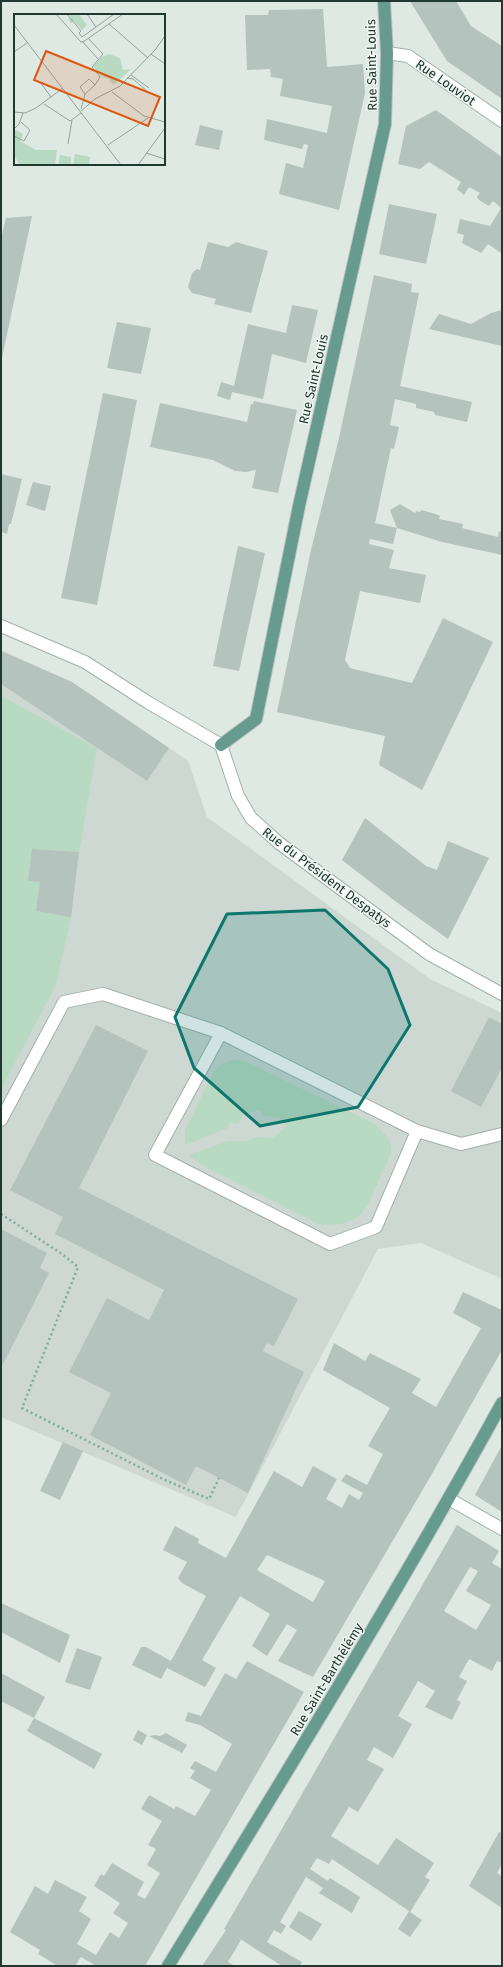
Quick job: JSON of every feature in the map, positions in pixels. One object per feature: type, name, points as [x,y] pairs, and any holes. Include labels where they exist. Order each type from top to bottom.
[{"type":"main road","name":"Rue Saint-Louis","points":[[221,745],[256,719],[299,506],[385,124],[387,53],[384,1]]},
{"type":"main road","name":"Rue Saint-Barthélémy","points":[[168,1966],[287,1773],[449,1499],[502,1403]]},
{"type":"street","name":"Rue Louviot","points":[[387,53],[408,56],[502,121]]},
{"type":"street","points":[[1,626],[85,662],[148,703],[221,745]]},
{"type":"street","name":"Rue du Président Despatys","points":[[221,745],[241,801],[251,818],[278,843],[429,954],[502,994]]},
{"type":"street","points":[[1,1120],[64,1002],[103,994],[221,1033],[417,1131],[460,1144],[502,1134]]},
{"type":"street","points":[[221,1033],[154,1155],[330,1244],[376,1227],[417,1131]]},
{"type":"street","points":[[449,1499],[502,1530]]},
{"type":"path","points":[[1,1214],[62,1254],[78,1267],[22,1408],[163,1479],[209,1499],[219,1478]]},
{"type":"highlighted area","points":[[325,910],[388,969],[410,1025],[358,1107],[260,1126],[194,1068],[175,1017],[227,914]]},
{"type":"shaded area","points":[[1,650],[72,682],[188,761],[207,817],[430,979],[502,1013],[502,1279],[421,1243],[378,1249],[236,1517],[1,1417]]},
{"type":"green space","points":[[1,696],[97,748],[79,852],[33,849],[28,881],[40,882],[36,911],[71,917],[56,985],[1,1089]]},
{"type":"green space","points":[[234,1060],[247,1062],[375,1124],[387,1137],[391,1146],[389,1157],[366,1207],[354,1219],[345,1223],[319,1224],[198,1163],[189,1155],[228,1141],[248,1141],[257,1137],[273,1138],[287,1126],[280,1118],[263,1116],[260,1110],[245,1114],[238,1124],[229,1123],[228,1128],[185,1145],[185,1130],[214,1071],[222,1064]]},
{"type":"building","points":[[410,1],[456,1],[471,26],[502,46],[502,99],[447,61]]},
{"type":"building","points":[[323,9],[327,67],[363,64],[365,93],[339,210],[279,194],[286,163],[303,168],[308,145],[304,144],[302,149],[264,140],[267,119],[327,133],[332,106],[280,96],[283,79],[271,77],[270,69],[247,70],[245,15],[268,15],[269,10]]},
{"type":"building","points":[[436,110],[502,157],[501,253],[488,244],[481,253],[462,243],[464,235],[457,233],[460,219],[490,226],[501,208],[493,201],[489,206],[479,200],[477,197],[480,193],[469,187],[464,195],[457,189],[461,182],[429,162],[420,169],[398,164],[406,126]]},
{"type":"building","points":[[200,125],[223,131],[219,150],[195,145]]},
{"type":"building","points":[[389,204],[437,214],[426,264],[379,254]]},
{"type":"building","points":[[32,216],[1,358],[1,239],[6,218]]},
{"type":"building","points":[[208,242],[228,247],[236,242],[268,251],[251,313],[214,304],[216,299],[192,293],[188,287],[192,273],[197,269],[200,270]]},
{"type":"building","points":[[374,275],[412,284],[411,292],[419,293],[400,386],[472,402],[467,422],[435,415],[434,412],[416,408],[416,404],[395,399],[390,425],[399,427],[394,449],[391,448],[375,523],[397,528],[393,544],[370,539],[369,544],[394,550],[389,568],[426,575],[420,603],[360,591],[345,660],[350,668],[412,683],[443,618],[493,642],[422,790],[379,765],[385,736],[277,712],[311,550],[339,438]]},
{"type":"building","points":[[292,305],[318,310],[306,363],[272,354],[263,399],[232,392],[230,400],[217,396],[221,382],[234,386],[248,324],[286,333]]},
{"type":"building","points":[[502,310],[502,346],[429,329],[439,314],[471,324],[491,313]]},
{"type":"building","points":[[117,322],[151,328],[141,374],[107,368]]},
{"type":"building","points":[[103,393],[137,400],[97,605],[61,598]]},
{"type":"building","points":[[254,401],[297,410],[278,493],[252,488],[256,470],[246,472],[235,471],[213,460],[150,447],[160,403],[247,422],[251,404],[253,404]]},
{"type":"building","points":[[1,474],[22,479],[11,524],[9,524],[7,534],[1,532]]},
{"type":"building","points":[[33,482],[51,486],[45,511],[26,505]]},
{"type":"building","points":[[400,504],[415,513],[416,511],[420,512],[421,510],[440,516],[439,519],[463,524],[462,528],[498,537],[499,531],[502,532],[502,555],[442,542],[397,528],[390,510]]},
{"type":"building","points":[[238,546],[265,553],[239,671],[213,666]]},
{"type":"building","points":[[1,651],[72,682],[169,748],[147,781],[1,684]]},
{"type":"building","points":[[365,818],[426,866],[437,870],[448,841],[489,858],[448,939],[399,904],[342,860]]},
{"type":"building","points":[[32,849],[79,852],[71,917],[36,911],[40,882],[28,881]]},
{"type":"building","points":[[489,1017],[502,1024],[502,1068],[481,1107],[451,1091]]},
{"type":"building","points":[[96,1025],[148,1051],[79,1188],[298,1299],[274,1346],[267,1343],[263,1351],[304,1372],[248,1493],[196,1466],[186,1485],[90,1435],[111,1393],[69,1372],[107,1298],[149,1320],[164,1290],[55,1234],[63,1217],[10,1190]]},
{"type":"building","points":[[1,1229],[47,1253],[40,1268],[49,1273],[1,1368]]},
{"type":"building","points":[[463,1292],[502,1310],[502,1350],[429,1479],[313,1677],[278,1661],[297,1630],[287,1624],[267,1656],[252,1646],[270,1614],[240,1596],[202,1660],[216,1668],[205,1687],[167,1668],[161,1679],[132,1665],[141,1647],[146,1647],[171,1661],[206,1596],[182,1583],[178,1578],[187,1562],[163,1550],[175,1526],[199,1539],[198,1543],[226,1558],[274,1471],[302,1487],[313,1466],[337,1479],[326,1499],[342,1508],[349,1494],[359,1500],[363,1493],[341,1481],[346,1474],[367,1485],[383,1454],[368,1446],[390,1408],[323,1370],[334,1343],[365,1361],[370,1353],[421,1379],[412,1393],[436,1407],[481,1328],[453,1313]],"holes":[[[267,1555],[325,1581],[313,1602],[257,1570]]]},
{"type":"building","points":[[63,1442],[83,1451],[60,1500],[40,1491]]},
{"type":"building","points":[[502,1445],[502,1512],[475,1495]]},
{"type":"building","points":[[457,1525],[499,1551],[492,1563],[502,1569],[502,1663],[497,1661],[492,1671],[469,1659],[459,1677],[467,1681],[457,1700],[461,1702],[452,1720],[425,1707],[435,1691],[418,1681],[398,1716],[412,1724],[393,1758],[374,1747],[367,1760],[384,1769],[358,1812],[349,1807],[331,1836],[378,1865],[396,1838],[434,1863],[425,1877],[430,1880],[410,1912],[422,1920],[410,1937],[398,1929],[409,1911],[332,1859],[329,1864],[317,1858],[310,1869],[328,1881],[330,1878],[360,1897],[352,1913],[319,1893],[323,1888],[306,1877],[280,1922],[286,1926],[281,1934],[274,1930],[267,1942],[302,1962],[300,1966],[282,1966],[234,1935],[241,1940],[228,1962],[235,1966],[202,1966],[226,1930],[224,1929]],"holes":[[[470,1567],[478,1571],[466,1591],[491,1605],[476,1630],[444,1611]]]},
{"type":"building","points":[[1,1603],[70,1635],[60,1663],[1,1632]]},
{"type":"building","points":[[77,1648],[102,1657],[90,1690],[65,1682]]},
{"type":"building","points":[[247,1661],[304,1692],[145,1966],[96,1966],[81,1957],[75,1966],[58,1966],[38,1954],[40,1950],[10,1932],[35,1886],[48,1894],[55,1880],[87,1897],[79,1911],[91,1919],[77,1944],[96,1955],[110,1932],[119,1938],[128,1923],[113,1913],[120,1903],[94,1886],[101,1874],[104,1876],[112,1863],[144,1882],[137,1895],[145,1899],[160,1873],[147,1865],[156,1849],[148,1845],[162,1821],[141,1809],[149,1795],[174,1809],[176,1806],[195,1816],[211,1790],[190,1778],[195,1771],[190,1768],[195,1761],[216,1772],[232,1744],[200,1725],[185,1721],[188,1712],[201,1716],[225,1673],[236,1679]]},
{"type":"building","points":[[1,1673],[45,1697],[34,1718],[1,1701]]},
{"type":"building","points":[[34,1718],[102,1754],[94,1769],[27,1731]]},
{"type":"building","points":[[138,1730],[147,1735],[142,1745],[133,1740]]},
{"type":"building","points":[[166,1733],[187,1745],[182,1753],[149,1736],[160,1736]]},
{"type":"building","points":[[499,1832],[502,1833],[502,1864],[497,1873],[502,1876],[502,1908],[469,1886]]},
{"type":"building","points":[[299,1911],[322,1924],[311,1941],[289,1927]]}]
